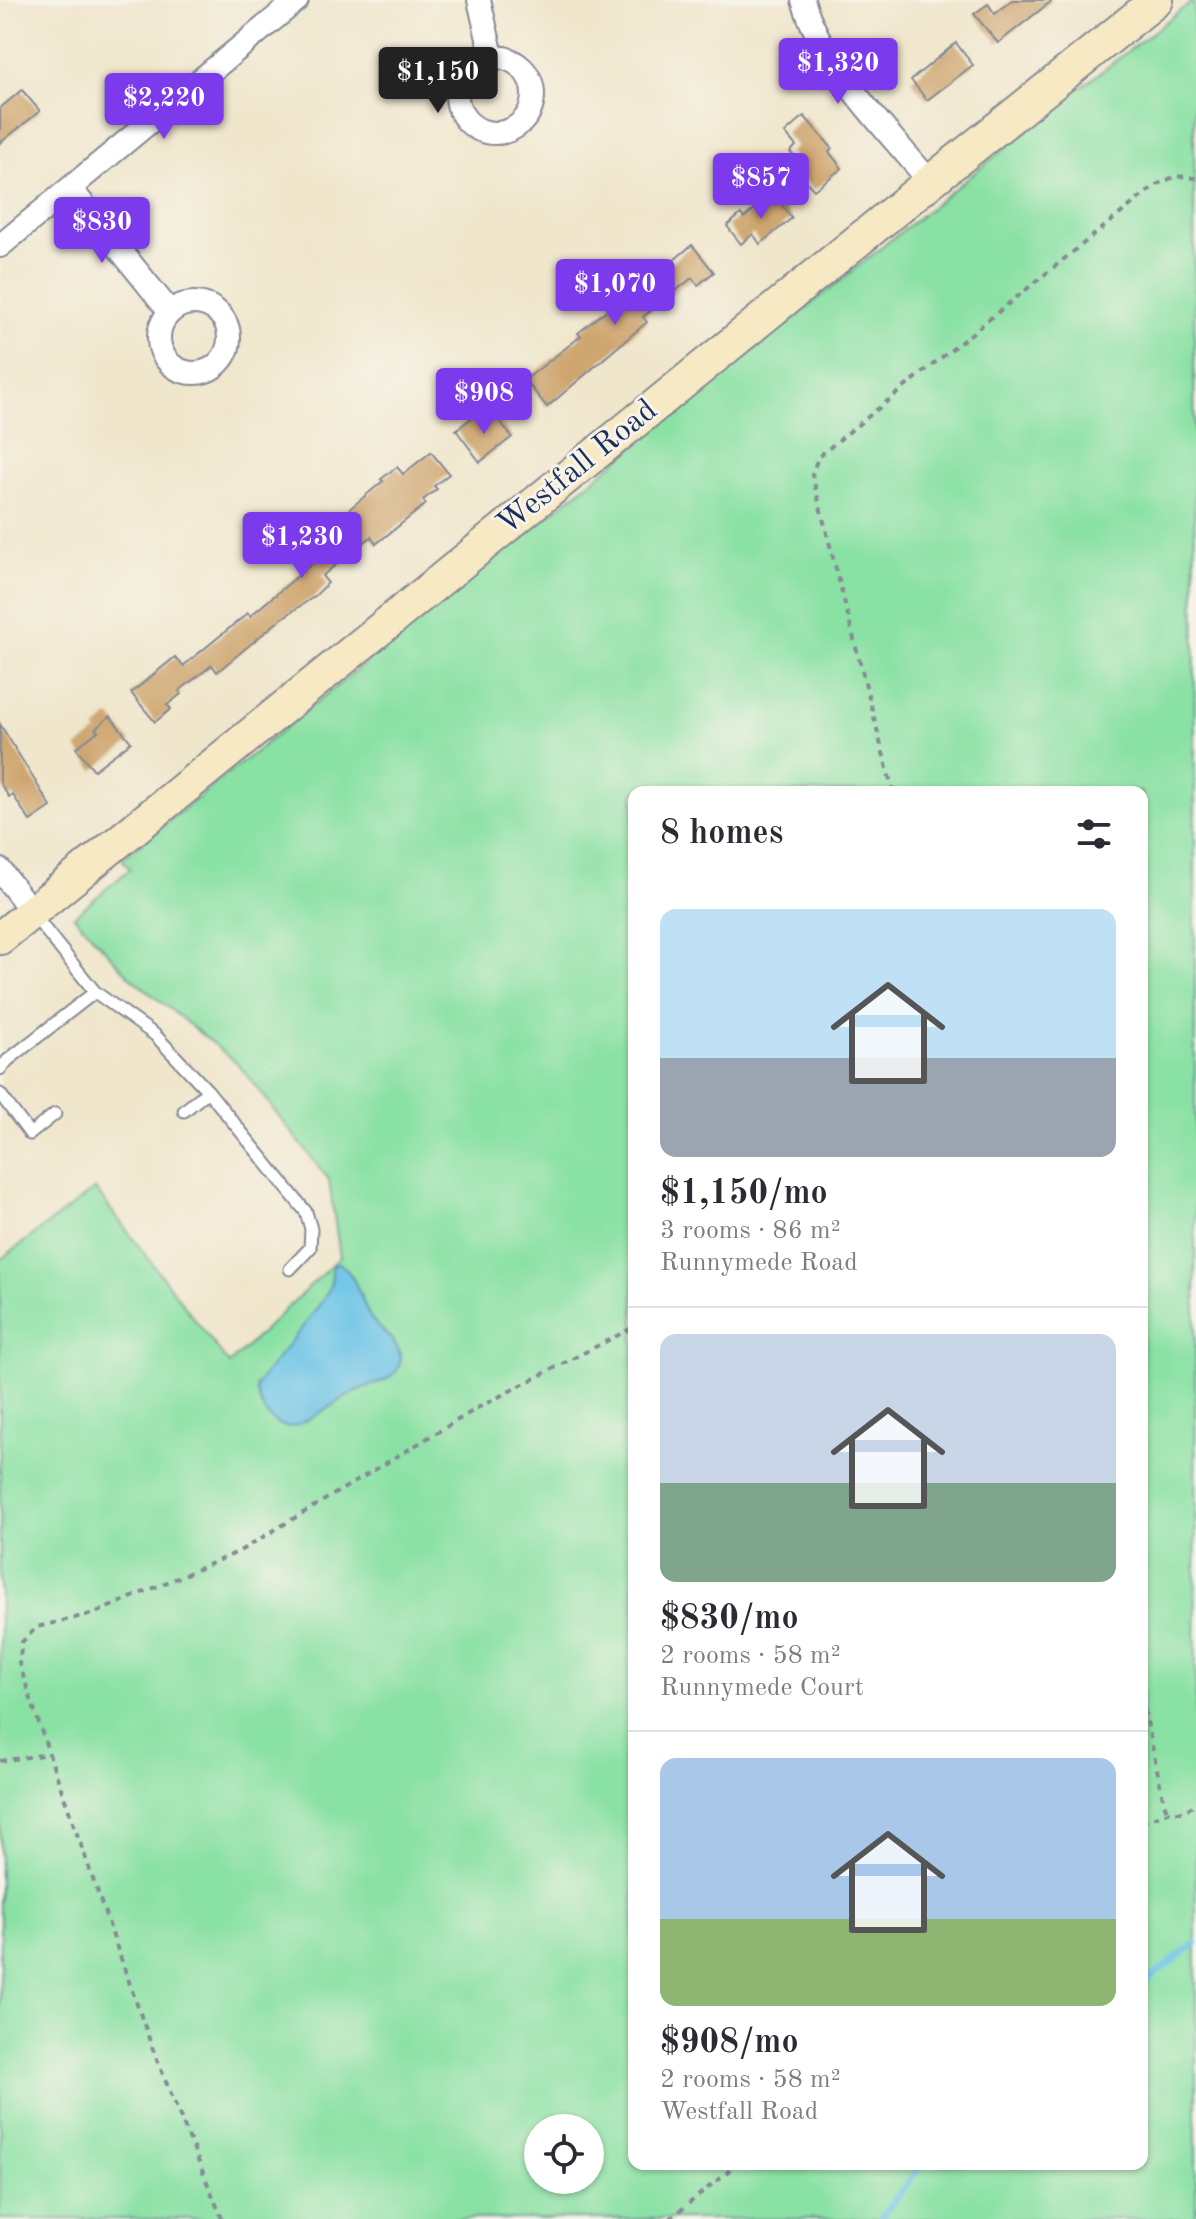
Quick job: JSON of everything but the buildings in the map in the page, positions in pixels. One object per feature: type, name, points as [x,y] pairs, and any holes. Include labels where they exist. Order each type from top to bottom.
[{"type":"street","points":[[0,246],[297,0]]},
{"type":"street","points":[[479,0],[492,56]]},
{"type":"street","points":[[803,0],[809,22],[830,59],[930,182]]},
{"type":"street","name":"Westfall Road","points":[[0,938],[1157,0]]},
{"type":"street","points":[[71,189],[170,312]]},
{"type":"street","points":[[0,870],[32,912]]},
{"type":"lane","points":[[32,912],[95,992],[155,1035],[208,1091],[306,1212],[311,1229],[310,1248],[290,1269]]},
{"type":"lane","points":[[0,1069],[95,992]]},
{"type":"lane","points":[[184,1111],[208,1091]]},
{"type":"lane","points":[[0,1094],[30,1134],[55,1114]]},
{"type":"path","points":[[891,786],[812,475],[813,466],[818,457],[1156,185],[1176,176],[1196,178]]},
{"type":"path","points":[[222,2219],[153,2050],[49,1754],[19,1663],[22,1642],[37,1627],[95,1613],[238,1552],[481,1406],[628,1330]]},
{"type":"path","points":[[1148,1727],[1168,1812]]},
{"type":"path","points":[[0,1761],[49,1754]]},
{"type":"path","points":[[1148,1820],[1168,1812],[1183,1812],[1196,1804]]},
{"type":"path","points":[[670,2219],[730,2170]]},
{"type":"green space","points":[[1194,0],[1196,2219],[0,2219],[0,1260],[95,1189],[229,1364],[340,1257],[329,1180],[237,1063],[130,977],[74,916],[130,869],[122,859],[1062,102]]},
{"type":"water","points":[[339,1263],[354,1280],[373,1321],[395,1344],[399,1351],[399,1366],[387,1379],[358,1390],[294,1426],[282,1426],[265,1412],[256,1387],[324,1299],[330,1286],[333,1265]]},
{"type":"waterway","points":[[1148,1979],[1196,1943]]},
{"type":"waterway","points":[[880,2219],[917,2170]]}]
